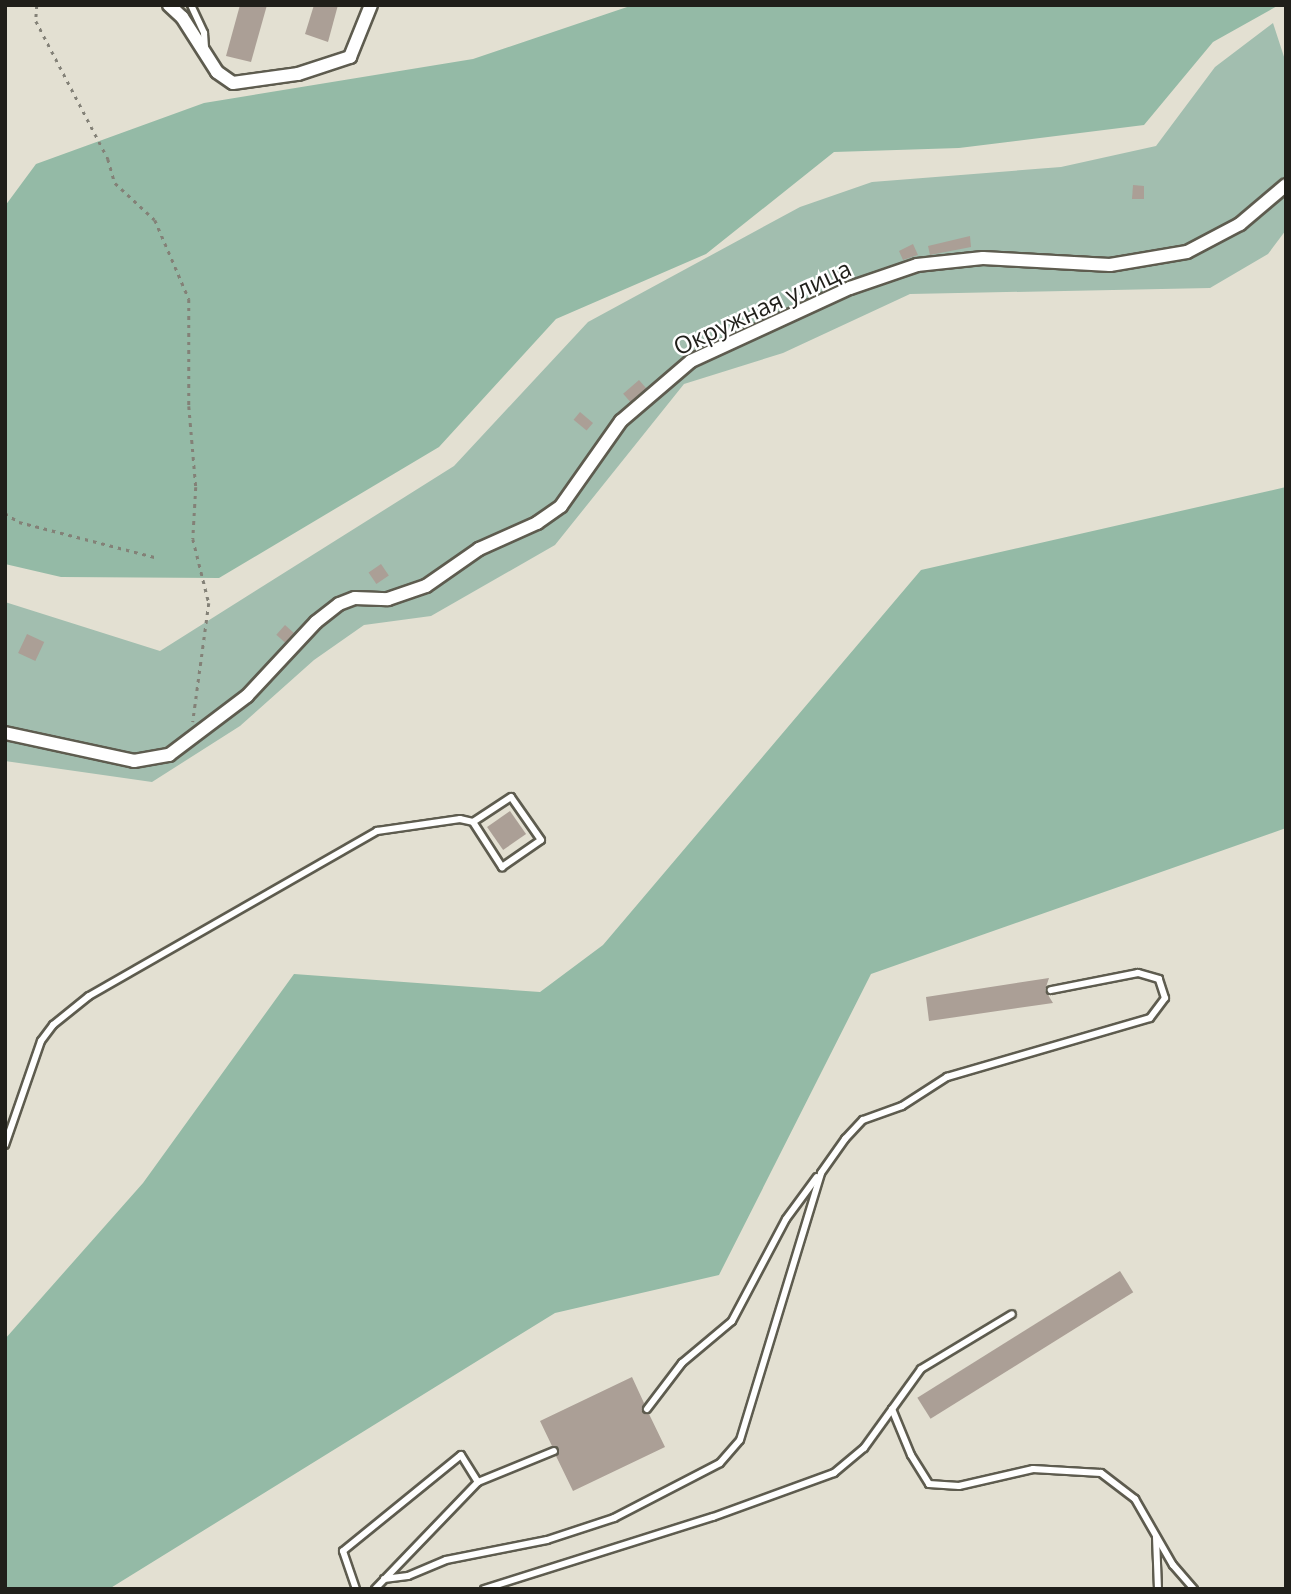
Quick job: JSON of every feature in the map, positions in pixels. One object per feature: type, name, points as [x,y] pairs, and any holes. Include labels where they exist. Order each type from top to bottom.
[{"type":"street","points":[[169,5],[217,72],[233,83],[298,74],[350,57],[371,5]]},
{"type":"street","name":"Окружная улица","points":[[5,733],[134,761],[169,755],[191,741],[247,696],[316,622],[339,604],[355,598],[388,599],[426,586],[479,549],[537,523],[561,506],[621,421],[691,361],[850,288],[917,265],[983,258],[1110,265],[1187,252],[1240,224],[1286,185]]},
{"type":"lane","points":[[191,5],[204,33],[205,52]]},
{"type":"lane","points":[[5,1145],[41,1041],[52,1025],[89,996],[354,841],[377,831],[460,819],[473,822],[502,867],[541,840],[511,797],[473,822]]},
{"type":"lane","points":[[647,1409],[682,1363],[732,1321],[786,1219],[863,1120],[902,1106],[947,1077],[1150,1018],[1165,998],[1159,979],[1138,973],[1051,990]]},
{"type":"lane","points":[[384,1579],[408,1576],[446,1560],[547,1540],[614,1518],[720,1463],[740,1440],[821,1173]]},
{"type":"lane","points":[[484,1589],[713,1517],[834,1473],[864,1448],[920,1369],[1012,1314]]},
{"type":"lane","points":[[892,1409],[911,1455],[929,1484],[960,1486],[1033,1469],[1101,1473],[1135,1499],[1156,1535],[1194,1589]]},
{"type":"lane","points":[[375,1589],[478,1482],[554,1451]]},
{"type":"lane","points":[[356,1589],[343,1551],[461,1455],[478,1482]]},
{"type":"lane","points":[[1156,1535],[1158,1589]]},
{"type":"path","points":[[37,5],[37,21],[108,159],[115,183],[155,219],[189,299],[189,406],[196,487],[193,539],[209,603],[191,741]]},
{"type":"path","points":[[5,513],[43,529],[158,558]]},
{"type":"green space","points":[[633,5],[1279,5],[1213,42],[1144,125],[959,148],[834,152],[706,254],[556,319],[439,447],[219,578],[61,577],[5,564],[5,206],[36,164],[204,103],[473,59]]},
{"type":"green space","points":[[1273,23],[1286,63],[1286,230],[1268,254],[1210,288],[910,294],[783,353],[684,384],[555,545],[431,616],[364,625],[314,660],[240,726],[152,782],[5,761],[5,602],[160,651],[454,466],[588,322],[800,207],[872,182],[1061,167],[1156,146],[1215,67]]},
{"type":"green space","points":[[1286,487],[1286,828],[871,974],[719,1275],[555,1313],[109,1589],[5,1589],[5,1339],[143,1183],[294,974],[540,992],[603,945],[921,570]]},
{"type":"building","points":[[240,5],[267,5],[251,62],[226,56]]},
{"type":"building","points":[[314,5],[338,5],[328,42],[305,34]]},
{"type":"building","points":[[1133,185],[1144,186],[1144,199],[1132,199]]},
{"type":"building","points":[[970,236],[971,247],[930,255],[928,246]]},
{"type":"building","points":[[913,244],[918,255],[903,260],[899,251]]},
{"type":"building","points":[[639,380],[646,388],[630,402],[623,394]]},
{"type":"building","points":[[580,412],[593,423],[587,431],[574,420]]},
{"type":"building","points":[[381,564],[389,576],[376,584],[369,572]]},
{"type":"building","points":[[285,625],[294,633],[285,643],[276,635]]},
{"type":"building","points":[[27,634],[44,642],[35,661],[18,653]]},
{"type":"building","points":[[510,811],[526,834],[503,850],[487,827]]},
{"type":"building","points":[[1049,978],[1045,990],[1053,1003],[929,1021],[926,997]]},
{"type":"building","points":[[1120,1271],[1133,1292],[931,1419],[917,1398]]},
{"type":"building","points":[[632,1377],[644,1403],[642,1412],[649,1414],[665,1447],[573,1491],[556,1456],[559,1448],[552,1446],[540,1421]]}]
